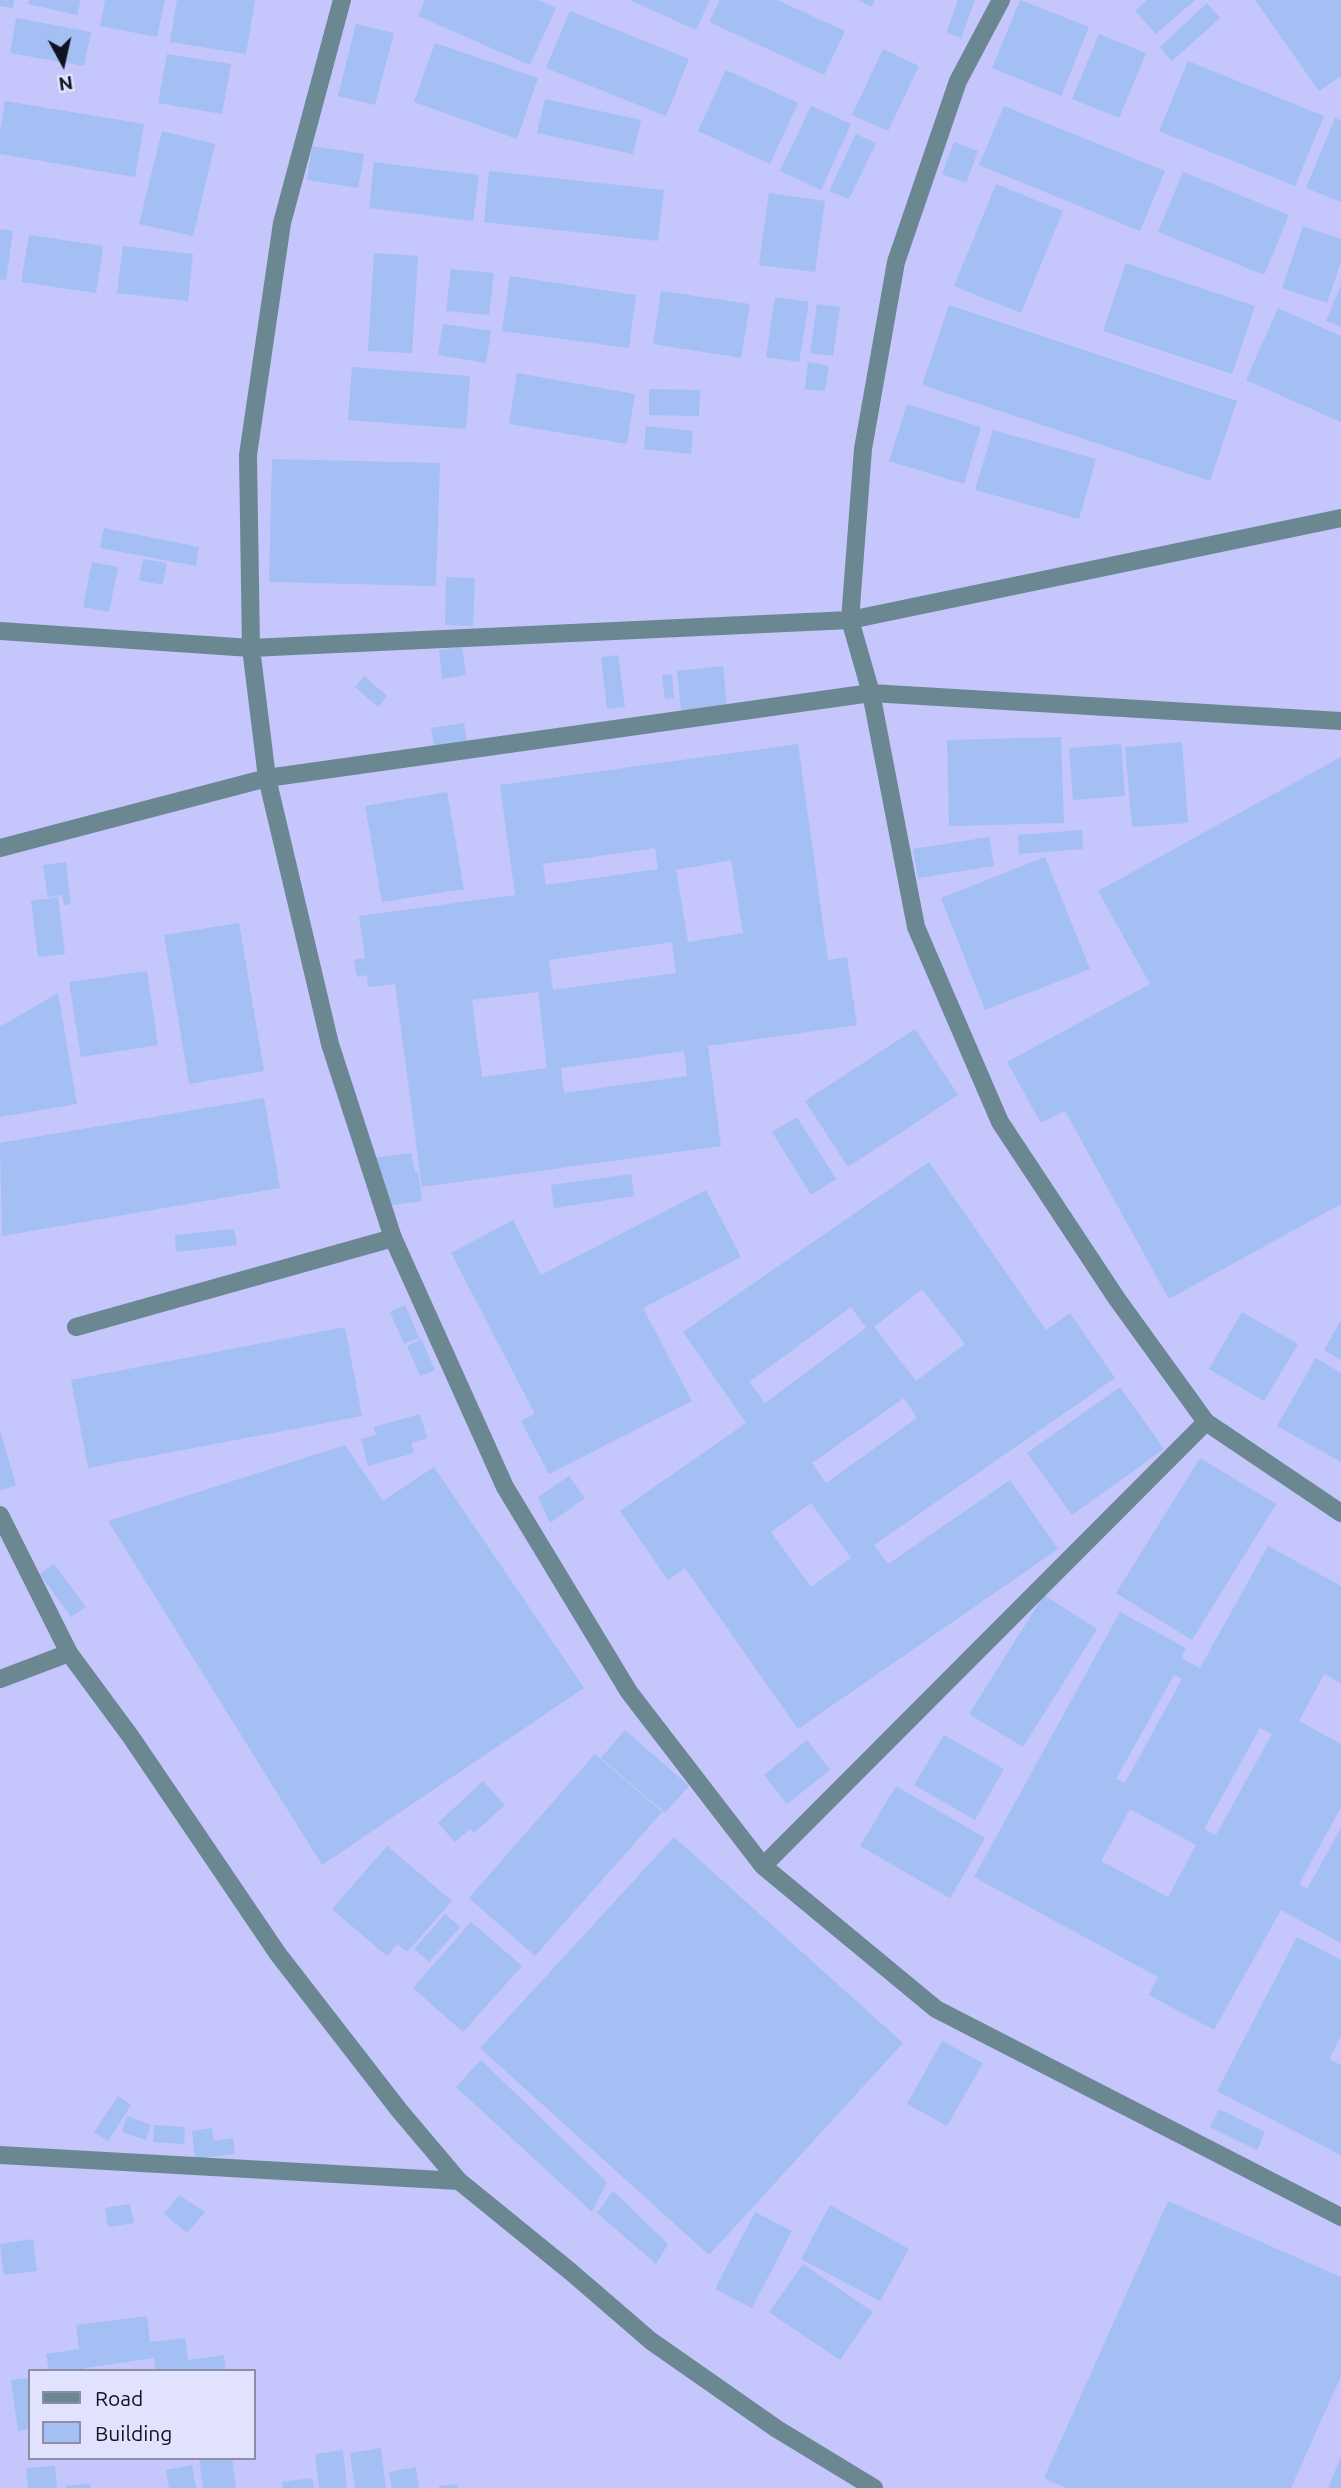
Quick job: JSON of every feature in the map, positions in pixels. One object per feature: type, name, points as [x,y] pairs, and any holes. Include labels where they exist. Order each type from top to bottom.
[{"type":"street","points":[[342,0],[282,223],[248,455],[251,648],[267,778],[330,1044],[393,1238],[505,1487],[629,1692],[763,1866],[936,2009],[1341,2217]]},
{"type":"street","points":[[1001,0],[958,81],[896,262],[863,449],[850,620],[870,693],[916,927],[1000,1122],[1117,1298],[1206,1422],[1341,1513]]},
{"type":"street","points":[[0,631],[251,648],[850,620],[1341,518]]},
{"type":"street","points":[[0,848],[267,778],[870,693],[1341,721]]},
{"type":"street","points":[[76,1327],[393,1238]]},
{"type":"street","points":[[763,1866],[1206,1422]]},
{"type":"street","points":[[0,1515],[69,1653],[131,1737],[278,1954],[399,2110],[459,2181],[572,2272],[651,2341],[777,2429],[874,2488]]},
{"type":"street","points":[[0,1679],[69,1653]]},
{"type":"street","points":[[0,2155],[459,2181]]},
{"type":"shaded area","points":[[0,0],[1341,0],[1341,2488],[0,2488]]},
{"type":"building","points":[[0,0],[14,0],[13,8],[0,6]]},
{"type":"building","points":[[29,0],[81,0],[77,15],[28,4]]},
{"type":"building","points":[[105,0],[165,0],[157,37],[100,26]]},
{"type":"building","points":[[177,0],[255,0],[246,54],[170,42]]},
{"type":"building","points":[[425,0],[538,0],[556,8],[530,65],[418,16]]},
{"type":"building","points":[[630,0],[710,0],[696,30]]},
{"type":"building","points":[[720,0],[777,0],[845,31],[824,75],[709,22]]},
{"type":"building","points":[[857,0],[875,0],[872,7]]},
{"type":"building","points":[[958,0],[975,0],[961,38],[946,33]]},
{"type":"building","points":[[1020,0],[1089,27],[1061,96],[992,68]]},
{"type":"building","points":[[1147,0],[1195,0],[1156,34],[1135,11]]},
{"type":"building","points":[[1255,0],[1341,0],[1341,76],[1319,91]]},
{"type":"building","points":[[1207,3],[1220,18],[1172,61],[1160,47]]},
{"type":"building","points":[[570,11],[689,59],[666,116],[546,68]]},
{"type":"building","points":[[16,18],[91,32],[84,66],[10,53]]},
{"type":"building","points":[[356,24],[394,33],[375,105],[338,96]]},
{"type":"building","points":[[1099,34],[1146,53],[1119,118],[1072,99]]},
{"type":"building","points":[[435,43],[538,78],[517,139],[414,102]]},
{"type":"building","points":[[883,49],[919,66],[888,131],[852,115]]},
{"type":"building","points":[[167,54],[231,64],[222,114],[158,103]]},
{"type":"building","points":[[1188,61],[1324,116],[1295,186],[1159,131]]},
{"type":"building","points":[[726,70],[798,103],[770,164],[698,131]]},
{"type":"building","points":[[545,99],[641,120],[633,154],[537,133]]},
{"type":"building","points":[[5,101],[144,124],[135,177],[0,154]]},
{"type":"building","points":[[811,106],[851,124],[821,190],[780,171]]},
{"type":"building","points":[[1004,106],[1165,171],[1140,231],[979,165]]},
{"type":"building","points":[[1335,118],[1341,121],[1341,202],[1306,188]]},
{"type":"building","points":[[162,131],[215,144],[193,236],[139,224]]},
{"type":"building","points":[[856,134],[876,143],[849,199],[829,191]]},
{"type":"building","points":[[954,142],[978,151],[966,183],[942,174]]},
{"type":"building","points":[[312,146],[364,154],[358,188],[307,180]]},
{"type":"building","points":[[374,162],[479,175],[473,221],[369,208]]},
{"type":"building","points":[[489,171],[664,190],[658,241],[484,222]]},
{"type":"building","points":[[1183,172],[1289,215],[1264,275],[1158,232]]},
{"type":"building","points":[[996,184],[1063,211],[1021,313],[954,286]]},
{"type":"building","points":[[769,193],[825,201],[815,272],[759,265]]},
{"type":"building","points":[[1303,226],[1341,239],[1341,262],[1327,303],[1282,288]]},
{"type":"building","points":[[0,229],[13,231],[6,280],[0,279]]},
{"type":"building","points":[[29,235],[103,246],[96,293],[21,282]]},
{"type":"building","points":[[123,246],[193,254],[188,301],[117,293]]},
{"type":"building","points":[[374,253],[418,256],[412,353],[368,351]]},
{"type":"building","points":[[1126,263],[1255,306],[1232,374],[1103,331]]},
{"type":"building","points":[[451,269],[494,273],[489,315],[446,311]]},
{"type":"building","points":[[510,276],[636,295],[629,348],[502,331]]},
{"type":"building","points":[[1341,285],[1341,327],[1326,321]]},
{"type":"building","points":[[661,291],[750,304],[741,358],[653,344]]},
{"type":"building","points":[[775,297],[809,302],[799,362],[766,357]]},
{"type":"building","points":[[817,304],[840,307],[833,356],[810,353]]},
{"type":"building","points":[[949,305],[1237,401],[1210,481],[922,385]]},
{"type":"building","points":[[1278,308],[1341,336],[1341,422],[1246,380]]},
{"type":"building","points":[[443,324],[491,331],[486,363],[438,355]]},
{"type":"building","points":[[808,362],[829,366],[825,391],[805,389]]},
{"type":"building","points":[[352,367],[470,376],[466,429],[348,420]]},
{"type":"building","points":[[517,373],[635,394],[627,444],[509,424]]},
{"type":"building","points":[[649,389],[700,390],[699,416],[649,415]]},
{"type":"building","points":[[907,404],[981,427],[964,484],[889,461]]},
{"type":"building","points":[[646,426],[693,431],[691,454],[644,449]]},
{"type":"building","points":[[993,430],[1096,459],[1079,519],[975,490]]},
{"type":"building","points":[[272,459],[440,463],[436,586],[269,582]]},
{"type":"building","points":[[104,528],[199,547],[196,566],[100,548]]},
{"type":"building","points":[[143,559],[167,563],[162,585],[139,580]]},
{"type":"building","points":[[92,562],[118,567],[109,612],[83,607]]},
{"type":"building","points":[[446,577],[475,578],[473,626],[445,625]]},
{"type":"building","points":[[462,647],[466,675],[442,679],[439,650]]},
{"type":"building","points":[[618,655],[625,707],[607,709],[601,657]]},
{"type":"building","points":[[723,666],[727,706],[681,711],[677,671]]},
{"type":"building","points":[[672,674],[674,698],[665,699],[662,675]]},
{"type":"building","points":[[364,676],[387,696],[378,707],[355,687]]},
{"type":"building","points":[[464,723],[467,742],[434,747],[431,728]]},
{"type":"building","points":[[1061,737],[1064,823],[949,826],[947,740]]},
{"type":"building","points":[[1182,742],[1188,823],[1132,827],[1125,747]]},
{"type":"building","points":[[798,744],[828,960],[847,957],[857,1025],[708,1046],[721,1146],[422,1187],[395,984],[368,987],[367,975],[357,977],[354,960],[365,958],[359,916],[515,895],[500,785]],"holes":[[[655,848],[658,869],[546,885],[543,864]],[[731,860],[743,933],[688,942],[676,870]],[[672,942],[676,973],[553,990],[549,960]],[[538,992],[547,1068],[482,1077],[472,1000]],[[684,1051],[687,1076],[564,1093],[561,1068]]]},
{"type":"building","points":[[1121,744],[1125,796],[1073,800],[1069,748]]},
{"type":"building","points":[[1341,757],[1341,1204],[1169,1299],[1065,1111],[1041,1123],[1007,1062],[1150,984],[1098,891]]},
{"type":"building","points":[[447,792],[464,889],[382,902],[365,806]]},
{"type":"building","points":[[1082,830],[1083,849],[1019,854],[1018,835]]},
{"type":"building","points":[[989,837],[994,866],[918,878],[913,849]]},
{"type":"building","points":[[1045,857],[1090,969],[985,1010],[941,898]]},
{"type":"building","points":[[66,862],[71,904],[64,905],[62,895],[48,897],[43,865]]},
{"type":"building","points":[[58,897],[65,954],[38,957],[31,901]]},
{"type":"building","points":[[239,923],[264,1071],[189,1084],[164,935]]},
{"type":"building","points":[[147,971],[158,1045],[81,1057],[69,982]]},
{"type":"building","points":[[58,993],[77,1104],[0,1117],[0,1027]]},
{"type":"building","points":[[915,1029],[958,1095],[848,1167],[805,1101]]},
{"type":"building","points":[[264,1098],[280,1188],[2,1236],[0,1143]]},
{"type":"building","points":[[797,1117],[836,1179],[811,1195],[772,1132]]},
{"type":"building","points":[[411,1153],[415,1172],[418,1172],[422,1201],[387,1206],[383,1178],[376,1179],[373,1158]]},
{"type":"building","points":[[929,1162],[1046,1330],[1070,1313],[1115,1378],[874,1545],[888,1564],[1010,1480],[1058,1549],[798,1729],[685,1568],[668,1580],[620,1511],[746,1423],[683,1332]],"holes":[[[922,1289],[965,1344],[916,1381],[874,1327]],[[851,1307],[866,1328],[765,1403],[749,1382]],[[904,1398],[917,1418],[826,1483],[812,1463]],[[811,1503],[851,1558],[811,1587],[771,1532]]]},
{"type":"building","points":[[631,1174],[634,1196],[554,1208],[551,1185]]},
{"type":"building","points":[[706,1190],[741,1257],[643,1308],[692,1401],[549,1474],[521,1421],[535,1414],[451,1253],[513,1220],[541,1275]]},
{"type":"building","points":[[234,1229],[237,1245],[176,1252],[175,1235]]},
{"type":"building","points":[[405,1305],[419,1338],[404,1344],[390,1312]]},
{"type":"building","points":[[1242,1312],[1298,1344],[1264,1401],[1209,1369]]},
{"type":"building","points":[[1341,1320],[1341,1360],[1324,1350]]},
{"type":"building","points":[[345,1327],[362,1416],[88,1468],[71,1380]]},
{"type":"building","points":[[421,1339],[435,1370],[420,1376],[407,1346]]},
{"type":"building","points":[[1316,1358],[1341,1373],[1341,1462],[1277,1426]]},
{"type":"building","points":[[1120,1387],[1164,1449],[1072,1515],[1027,1453]]},
{"type":"building","points":[[420,1414],[427,1438],[411,1443],[414,1453],[368,1466],[361,1439],[376,1435],[374,1427]]},
{"type":"building","points":[[0,1430],[16,1485],[0,1491]]},
{"type":"building","points":[[345,1445],[383,1501],[434,1467],[584,1688],[322,1865],[108,1521]]},
{"type":"building","points":[[1200,1458],[1276,1504],[1192,1640],[1116,1593]]},
{"type":"building","points":[[569,1476],[585,1498],[550,1523],[538,1497]]},
{"type":"building","points":[[1268,1546],[1341,1586],[1341,1683],[1324,1674],[1299,1721],[1341,1744],[1341,1807],[1299,1884],[1307,1889],[1341,1828],[1341,1943],[1281,1910],[1214,2030],[1149,1995],[1158,1977],[974,1877],[1120,1612],[1186,1648],[1181,1658],[1200,1668]],"holes":[[[1174,1675],[1182,1679],[1125,1783],[1116,1779]],[[1260,1728],[1272,1734],[1216,1835],[1204,1829]],[[1130,1809],[1196,1845],[1168,1897],[1101,1861]]]},
{"type":"building","points":[[54,1564],[86,1607],[71,1617],[40,1574]]},
{"type":"building","points":[[1044,1595],[1097,1629],[1023,1747],[969,1714]]},
{"type":"building","points":[[625,1730],[689,1786],[665,1813],[601,1758]]},
{"type":"building","points":[[944,1735],[1004,1769],[975,1820],[914,1785]]},
{"type":"building","points":[[807,1740],[830,1770],[787,1804],[764,1775]]},
{"type":"building","points":[[595,1754],[662,1812],[535,1956],[469,1898]]},
{"type":"building","points":[[483,1781],[505,1805],[474,1833],[470,1829],[455,1842],[438,1823]]},
{"type":"building","points":[[896,1786],[985,1838],[950,1898],[860,1846]]},
{"type":"building","points":[[674,1837],[903,2043],[709,2255],[480,2048]]},
{"type":"building","points":[[387,1846],[452,1901],[407,1952],[397,1944],[387,1956],[332,1909]]},
{"type":"building","points":[[445,1914],[460,1927],[429,1962],[414,1949]]},
{"type":"building","points":[[471,1922],[522,1966],[463,2032],[413,1988]]},
{"type":"building","points":[[1297,1937],[1341,1960],[1341,2036],[1329,2059],[1341,2065],[1341,2155],[1217,2091]]},
{"type":"building","points":[[942,2041],[983,2063],[947,2126],[907,2104]]},
{"type":"building","points":[[481,2060],[607,2182],[592,2212],[456,2087]]},
{"type":"building","points":[[118,2096],[131,2105],[108,2141],[94,2132]]},
{"type":"building","points":[[1219,2109],[1265,2132],[1257,2150],[1210,2127]]},
{"type":"building","points":[[127,2116],[151,2125],[146,2140],[122,2132]]},
{"type":"building","points":[[154,2125],[185,2127],[184,2144],[153,2142]]},
{"type":"building","points":[[212,2128],[214,2141],[233,2138],[235,2154],[195,2159],[192,2131]]},
{"type":"building","points":[[613,2191],[668,2244],[656,2264],[597,2213]]},
{"type":"building","points":[[179,2195],[205,2212],[187,2233],[164,2214]]},
{"type":"building","points":[[1168,2201],[1341,2277],[1341,2376],[1291,2488],[1066,2488],[1044,2478]]},
{"type":"building","points":[[130,2204],[134,2223],[108,2227],[105,2208]]},
{"type":"building","points":[[830,2205],[909,2249],[880,2301],[801,2259]]},
{"type":"building","points":[[755,2212],[792,2231],[752,2308],[715,2289]]},
{"type":"building","points":[[33,2239],[37,2271],[4,2275],[0,2244]]},
{"type":"building","points":[[803,2264],[873,2312],[840,2360],[769,2312]]},
{"type":"building","points":[[147,2316],[150,2342],[185,2338],[188,2360],[224,2355],[226,2369],[155,2369],[154,2358],[85,2369],[49,2369],[46,2354],[79,2349],[76,2325]]},
{"type":"building","points":[[28,2378],[28,2429],[18,2431],[11,2380]]},
{"type":"building","points":[[381,2448],[386,2488],[355,2488],[350,2453]]},
{"type":"building","points":[[343,2450],[347,2488],[319,2488],[315,2454]]},
{"type":"building","points":[[1341,2457],[1341,2488],[1328,2488]]},
{"type":"building","points":[[199,2460],[232,2460],[236,2488],[203,2488]]},
{"type":"building","points":[[192,2465],[196,2488],[169,2488],[166,2470]]},
{"type":"building","points":[[55,2466],[57,2488],[28,2488],[26,2468]]},
{"type":"building","points":[[416,2467],[419,2488],[392,2488],[389,2472]]},
{"type":"building","points":[[312,2478],[314,2488],[283,2488],[282,2482]]},
{"type":"building","points":[[90,2483],[91,2488],[66,2488],[66,2486]]},
{"type":"building","points":[[457,2484],[458,2488],[439,2488],[439,2486]]}]
